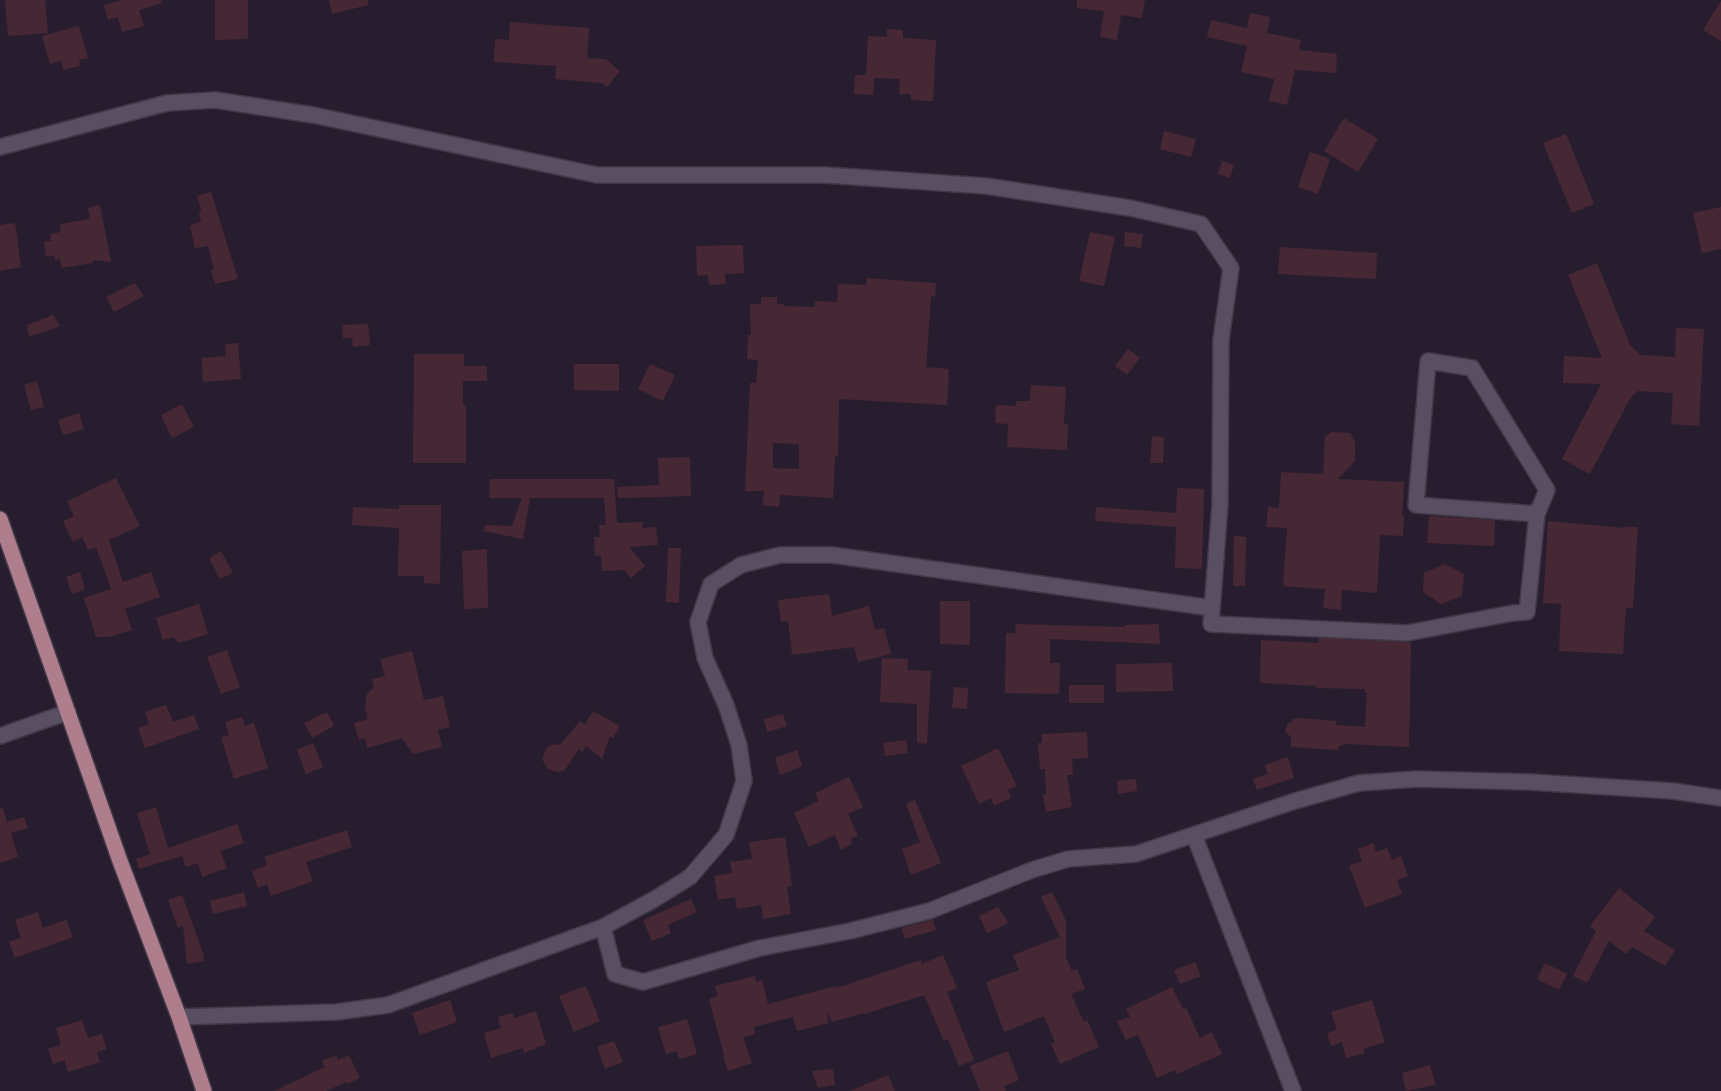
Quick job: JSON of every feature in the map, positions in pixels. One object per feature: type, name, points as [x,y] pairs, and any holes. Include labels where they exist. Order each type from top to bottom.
[{"type":"main road","points":[[0,519],[120,861],[179,1017],[204,1091]]},
{"type":"street","points":[[0,147],[167,104],[215,100],[313,115],[597,175],[825,174],[986,186],[1130,208],[1201,224],[1231,268],[1221,340],[1220,504],[1211,624],[1407,633],[1527,612],[1537,514],[1547,490],[1472,368],[1428,361],[1416,505],[1537,514]]},
{"type":"street","points":[[179,1017],[336,1012],[388,1005],[603,926],[653,900],[690,877],[726,835],[744,781],[740,745],[726,706],[705,658],[698,622],[711,584],[741,565],[780,555],[832,555],[1212,608]]},
{"type":"street","points":[[0,736],[68,712]]},
{"type":"street","points":[[603,926],[615,974],[642,982],[760,948],[850,930],[929,910],[1032,870],[1068,859],[1136,854],[1295,801],[1359,783],[1408,780],[1530,782],[1673,791],[1721,798]]},
{"type":"street","points":[[1194,835],[1294,1091]]},
{"type":"building","points":[[5,0],[45,0],[48,33],[8,36]]},
{"type":"building","points":[[122,0],[161,0],[162,3],[139,10],[144,26],[122,32],[118,17],[108,20],[104,5]]},
{"type":"building","points":[[215,0],[248,0],[248,39],[215,40]]},
{"type":"building","points":[[329,0],[368,0],[368,5],[332,14]]},
{"type":"building","points":[[1077,0],[1145,0],[1142,18],[1121,15],[1117,40],[1100,37],[1104,11],[1077,8]]},
{"type":"building","points":[[1721,1],[1721,41],[1703,30]]},
{"type":"building","points":[[1250,13],[1270,17],[1267,33],[1301,40],[1299,50],[1337,54],[1336,73],[1295,70],[1287,105],[1269,101],[1274,79],[1241,72],[1247,46],[1207,37],[1211,20],[1247,28]]},
{"type":"building","points":[[510,22],[589,28],[587,58],[606,59],[620,71],[607,87],[602,83],[555,79],[556,66],[494,62],[495,39],[509,40]]},
{"type":"building","points":[[79,26],[88,58],[79,60],[80,66],[63,70],[61,61],[50,64],[42,36]]},
{"type":"building","points":[[887,29],[903,30],[903,38],[936,40],[933,101],[911,100],[911,94],[899,94],[900,79],[874,78],[873,95],[854,94],[855,75],[866,75],[868,36],[887,37]]},
{"type":"building","points":[[1344,118],[1378,139],[1358,172],[1324,151]]},
{"type":"building","points":[[1164,131],[1196,139],[1191,157],[1160,149]]},
{"type":"building","points":[[1566,134],[1594,204],[1572,213],[1543,143]]},
{"type":"building","points":[[1310,152],[1330,159],[1318,194],[1298,187]]},
{"type":"building","points":[[1222,161],[1234,165],[1230,178],[1218,174]]},
{"type":"building","points":[[211,192],[238,279],[215,284],[211,270],[214,270],[208,246],[195,248],[190,226],[201,221],[199,214],[201,210],[197,196]]},
{"type":"building","points":[[100,205],[111,262],[93,260],[93,263],[61,268],[60,259],[55,260],[54,255],[46,257],[44,242],[51,241],[50,234],[61,232],[60,224],[90,219],[88,208]]},
{"type":"building","points":[[1721,207],[1721,249],[1702,253],[1693,213]]},
{"type":"building","points":[[15,223],[21,267],[0,271],[0,225]]},
{"type":"building","points":[[1090,232],[1115,237],[1104,286],[1079,281]]},
{"type":"building","points":[[1125,232],[1143,234],[1141,248],[1124,246]]},
{"type":"building","points":[[743,245],[744,273],[725,274],[726,284],[709,285],[708,275],[697,276],[696,246]]},
{"type":"building","points":[[1280,247],[1377,253],[1376,279],[1278,274]]},
{"type":"building","points":[[1597,263],[1630,345],[1641,355],[1675,357],[1676,328],[1704,329],[1699,426],[1671,424],[1673,393],[1638,391],[1631,397],[1590,474],[1562,459],[1601,384],[1563,383],[1564,356],[1602,358],[1568,275]]},
{"type":"building","points":[[867,278],[936,283],[935,297],[931,296],[926,367],[949,369],[947,405],[839,399],[838,456],[835,456],[833,498],[780,495],[779,507],[762,505],[764,491],[745,491],[750,383],[756,383],[758,360],[747,359],[748,335],[751,335],[750,304],[761,304],[761,297],[777,297],[777,304],[784,304],[784,306],[815,307],[815,301],[837,302],[838,284],[866,285]],"holes":[[[773,443],[799,444],[799,469],[773,468]]]},
{"type":"building","points":[[135,283],[144,296],[114,312],[106,297]]},
{"type":"building","points":[[53,315],[60,326],[29,337],[27,325]]},
{"type":"building","points":[[368,324],[370,345],[353,347],[352,338],[343,338],[342,325]]},
{"type":"building","points":[[238,343],[241,379],[203,382],[202,358],[226,356],[225,344]]},
{"type":"building","points":[[1128,349],[1140,358],[1127,375],[1115,366]]},
{"type":"building","points":[[414,354],[464,354],[464,366],[487,366],[487,381],[463,381],[463,405],[466,405],[466,463],[413,463]]},
{"type":"building","points":[[574,364],[619,364],[619,391],[574,390]]},
{"type":"building","points":[[650,364],[675,375],[663,401],[638,389]]},
{"type":"building","points":[[37,381],[44,407],[31,410],[24,385]]},
{"type":"building","points":[[1031,385],[1066,387],[1064,424],[1068,424],[1067,450],[1007,447],[1008,424],[995,423],[996,405],[1016,406],[1016,401],[1030,401]]},
{"type":"building","points":[[182,404],[194,427],[172,438],[161,415]]},
{"type":"building","points":[[79,413],[84,429],[63,435],[58,420]]},
{"type":"building","points":[[1331,432],[1350,433],[1355,442],[1355,461],[1338,479],[1404,482],[1403,536],[1380,535],[1377,593],[1342,590],[1341,610],[1323,608],[1325,589],[1283,586],[1287,528],[1266,527],[1268,507],[1279,508],[1281,472],[1323,474],[1325,437]]},
{"type":"building","points":[[1152,436],[1164,437],[1163,463],[1150,463]]},
{"type":"building","points":[[690,457],[691,496],[618,498],[617,487],[659,485],[658,458]]},
{"type":"building","points":[[116,478],[140,526],[109,540],[123,582],[151,572],[160,597],[125,609],[132,630],[109,637],[96,637],[84,598],[111,589],[96,547],[88,550],[82,537],[73,542],[63,521],[74,516],[67,501]]},
{"type":"building","points":[[490,479],[614,479],[617,523],[643,522],[642,528],[656,527],[658,545],[629,547],[645,566],[631,578],[624,570],[602,571],[601,555],[595,556],[594,537],[600,537],[599,525],[606,525],[604,498],[530,498],[523,539],[484,531],[485,525],[512,526],[522,498],[489,498]]},
{"type":"building","points":[[1177,488],[1204,489],[1202,569],[1175,568],[1176,527],[1095,521],[1096,507],[1176,513]]},
{"type":"building","points":[[399,505],[441,505],[440,584],[424,583],[424,576],[398,576],[399,528],[352,525],[353,507],[399,509]]},
{"type":"building","points":[[1429,516],[1495,520],[1494,546],[1427,543]]},
{"type":"building","points":[[1548,521],[1625,528],[1638,527],[1633,608],[1626,608],[1623,654],[1559,651],[1561,604],[1543,603]]},
{"type":"building","points":[[1234,536],[1246,537],[1245,586],[1233,586]]},
{"type":"building","points":[[668,548],[681,548],[679,603],[666,602]]},
{"type":"building","points":[[487,549],[488,608],[464,609],[462,551]]},
{"type":"building","points":[[221,551],[233,573],[220,579],[209,558]]},
{"type":"building","points":[[1445,564],[1464,574],[1462,596],[1441,604],[1423,592],[1424,573]]},
{"type":"building","points":[[80,572],[85,589],[72,594],[66,577]]},
{"type":"building","points":[[829,594],[832,616],[869,606],[875,630],[884,628],[891,654],[858,662],[854,647],[792,655],[788,621],[781,622],[778,600]]},
{"type":"building","points":[[940,601],[970,601],[970,645],[940,644]]},
{"type":"building","points":[[199,604],[208,634],[179,643],[173,637],[163,640],[156,618]]},
{"type":"building","points":[[1016,624],[1125,627],[1125,625],[1159,624],[1160,644],[1050,639],[1050,663],[1060,663],[1059,694],[1005,693],[1006,633],[1015,633]]},
{"type":"building","points":[[1319,638],[1411,642],[1409,747],[1348,744],[1338,746],[1339,750],[1291,747],[1291,737],[1285,731],[1288,723],[1292,723],[1293,719],[1336,721],[1336,725],[1365,727],[1367,692],[1365,692],[1365,689],[1316,688],[1316,686],[1260,683],[1261,640],[1318,643]]},
{"type":"building","points":[[227,650],[240,687],[221,694],[207,657]]},
{"type":"building","points":[[412,651],[424,700],[443,696],[450,727],[438,730],[442,747],[413,754],[402,738],[367,748],[365,738],[359,740],[354,723],[368,719],[365,707],[367,694],[374,687],[372,679],[385,676],[380,659]]},
{"type":"building","points":[[882,658],[908,659],[907,670],[931,671],[927,744],[917,743],[917,704],[880,702]]},
{"type":"building","points":[[1172,663],[1173,691],[1116,692],[1116,664]]},
{"type":"building","points":[[1069,685],[1104,685],[1104,703],[1069,703]]},
{"type":"building","points":[[954,687],[968,688],[967,709],[952,708]]},
{"type":"building","points":[[166,705],[173,722],[194,715],[199,729],[145,748],[138,728],[149,724],[145,712]]},
{"type":"building","points":[[593,711],[620,726],[613,738],[610,736],[602,759],[586,746],[582,752],[579,749],[565,770],[557,772],[548,769],[543,761],[547,748],[551,745],[561,744],[580,721],[585,724]]},
{"type":"building","points":[[327,712],[334,726],[312,738],[304,723]]},
{"type":"building","points":[[783,714],[787,726],[767,732],[764,719]]},
{"type":"building","points":[[242,717],[245,726],[254,723],[268,768],[234,779],[221,737],[229,735],[225,722]]},
{"type":"building","points":[[1087,732],[1088,758],[1072,759],[1073,775],[1067,775],[1072,807],[1046,812],[1043,795],[1046,795],[1045,769],[1040,769],[1038,743],[1042,743],[1042,734]]},
{"type":"building","points":[[906,740],[908,753],[885,756],[883,743]]},
{"type":"building","points":[[313,743],[323,767],[306,774],[297,750]]},
{"type":"building","points":[[998,748],[1017,786],[1008,790],[1011,798],[994,806],[991,798],[979,804],[961,766]]},
{"type":"building","points":[[797,750],[802,766],[780,775],[775,758]]},
{"type":"building","points":[[1288,757],[1294,778],[1257,790],[1253,779],[1268,774],[1265,765]]},
{"type":"building","points":[[849,777],[863,807],[848,814],[858,836],[850,839],[852,844],[841,850],[835,835],[809,847],[794,813],[819,801],[815,793]]},
{"type":"building","points":[[1136,779],[1137,791],[1118,794],[1117,781]]},
{"type":"building","points":[[915,800],[941,863],[911,875],[902,849],[920,842],[906,804]]},
{"type":"building","points":[[156,807],[168,848],[237,824],[244,843],[220,851],[227,868],[202,877],[198,863],[186,867],[182,856],[139,869],[136,859],[150,854],[137,813]]},
{"type":"building","points":[[3,808],[7,822],[24,817],[28,828],[11,833],[18,857],[0,863],[0,809]]},
{"type":"building","points":[[347,830],[352,847],[306,862],[313,881],[271,896],[267,884],[258,888],[252,871],[267,865],[264,857]]},
{"type":"building","points":[[785,837],[792,886],[787,887],[791,914],[763,919],[761,905],[737,909],[735,897],[718,900],[714,876],[732,873],[730,862],[752,859],[749,842]]},
{"type":"building","points":[[1373,843],[1376,852],[1387,848],[1392,860],[1401,856],[1408,876],[1397,880],[1402,894],[1365,908],[1349,866],[1362,861],[1358,849]]},
{"type":"building","points":[[1619,888],[1655,917],[1644,931],[1675,950],[1665,966],[1632,947],[1626,954],[1609,941],[1587,983],[1573,976],[1596,931],[1590,926]]},
{"type":"building","points":[[244,892],[247,906],[213,914],[210,901]]},
{"type":"building","points":[[1052,892],[1066,921],[1066,958],[1072,971],[1077,969],[1085,989],[1071,994],[1084,1022],[1087,1020],[1099,1047],[1060,1064],[1051,1044],[1055,1042],[1044,1016],[1004,1032],[986,982],[1019,970],[1013,955],[1060,937],[1041,897]]},
{"type":"building","points":[[182,895],[203,953],[204,961],[187,964],[183,926],[178,928],[168,900]]},
{"type":"building","points":[[691,899],[697,912],[668,925],[671,933],[652,941],[643,920]]},
{"type":"building","points":[[998,907],[1008,923],[987,933],[979,916]]},
{"type":"building","points":[[38,912],[43,928],[66,920],[73,937],[15,958],[9,942],[21,938],[15,920]]},
{"type":"building","points":[[933,920],[936,930],[905,939],[901,928]]},
{"type":"building","points":[[943,955],[957,988],[947,992],[974,1060],[959,1066],[948,1039],[944,1041],[924,995],[865,1014],[832,1022],[827,1011],[828,1023],[797,1031],[793,1017],[754,1027],[755,1034],[743,1037],[752,1063],[728,1071],[709,999],[718,996],[715,986],[755,976],[756,982],[762,980],[768,1004],[836,986],[837,988],[921,960],[922,964]]},
{"type":"building","points":[[1195,962],[1201,976],[1180,984],[1174,970]]},
{"type":"building","points":[[1545,963],[1567,974],[1559,990],[1537,979]]},
{"type":"building","points":[[586,986],[600,1021],[574,1032],[559,996]]},
{"type":"building","points":[[1172,987],[1183,1009],[1186,1008],[1200,1038],[1212,1032],[1222,1054],[1177,1074],[1175,1070],[1157,1078],[1138,1035],[1126,1040],[1117,1021],[1130,1017],[1126,1009]]},
{"type":"building","points":[[450,1000],[457,1022],[420,1035],[412,1013]]},
{"type":"building","points":[[1372,1000],[1385,1042],[1363,1049],[1365,1053],[1346,1058],[1342,1042],[1331,1046],[1327,1033],[1337,1030],[1331,1012]]},
{"type":"building","points":[[536,1011],[546,1044],[524,1053],[523,1048],[491,1058],[484,1033],[501,1028],[498,1017],[513,1013],[515,1018]]},
{"type":"building","points":[[687,1019],[697,1054],[679,1059],[677,1051],[666,1054],[658,1027]]},
{"type":"building","points":[[82,1020],[88,1038],[102,1034],[107,1049],[97,1052],[100,1062],[68,1072],[65,1060],[53,1064],[48,1049],[61,1045],[56,1028]]},
{"type":"building","points":[[614,1041],[623,1062],[605,1069],[597,1047]]},
{"type":"building","points":[[1008,1051],[1019,1080],[1004,1086],[1006,1091],[980,1091],[970,1066]]},
{"type":"building","points":[[336,1055],[338,1060],[349,1055],[360,1078],[326,1091],[274,1091],[325,1067],[322,1061]]},
{"type":"building","points":[[1430,1065],[1436,1085],[1406,1091],[1402,1073]]},
{"type":"building","points":[[833,1069],[835,1085],[818,1088],[812,1071]]},
{"type":"building","points":[[888,1075],[895,1091],[850,1091]]}]
